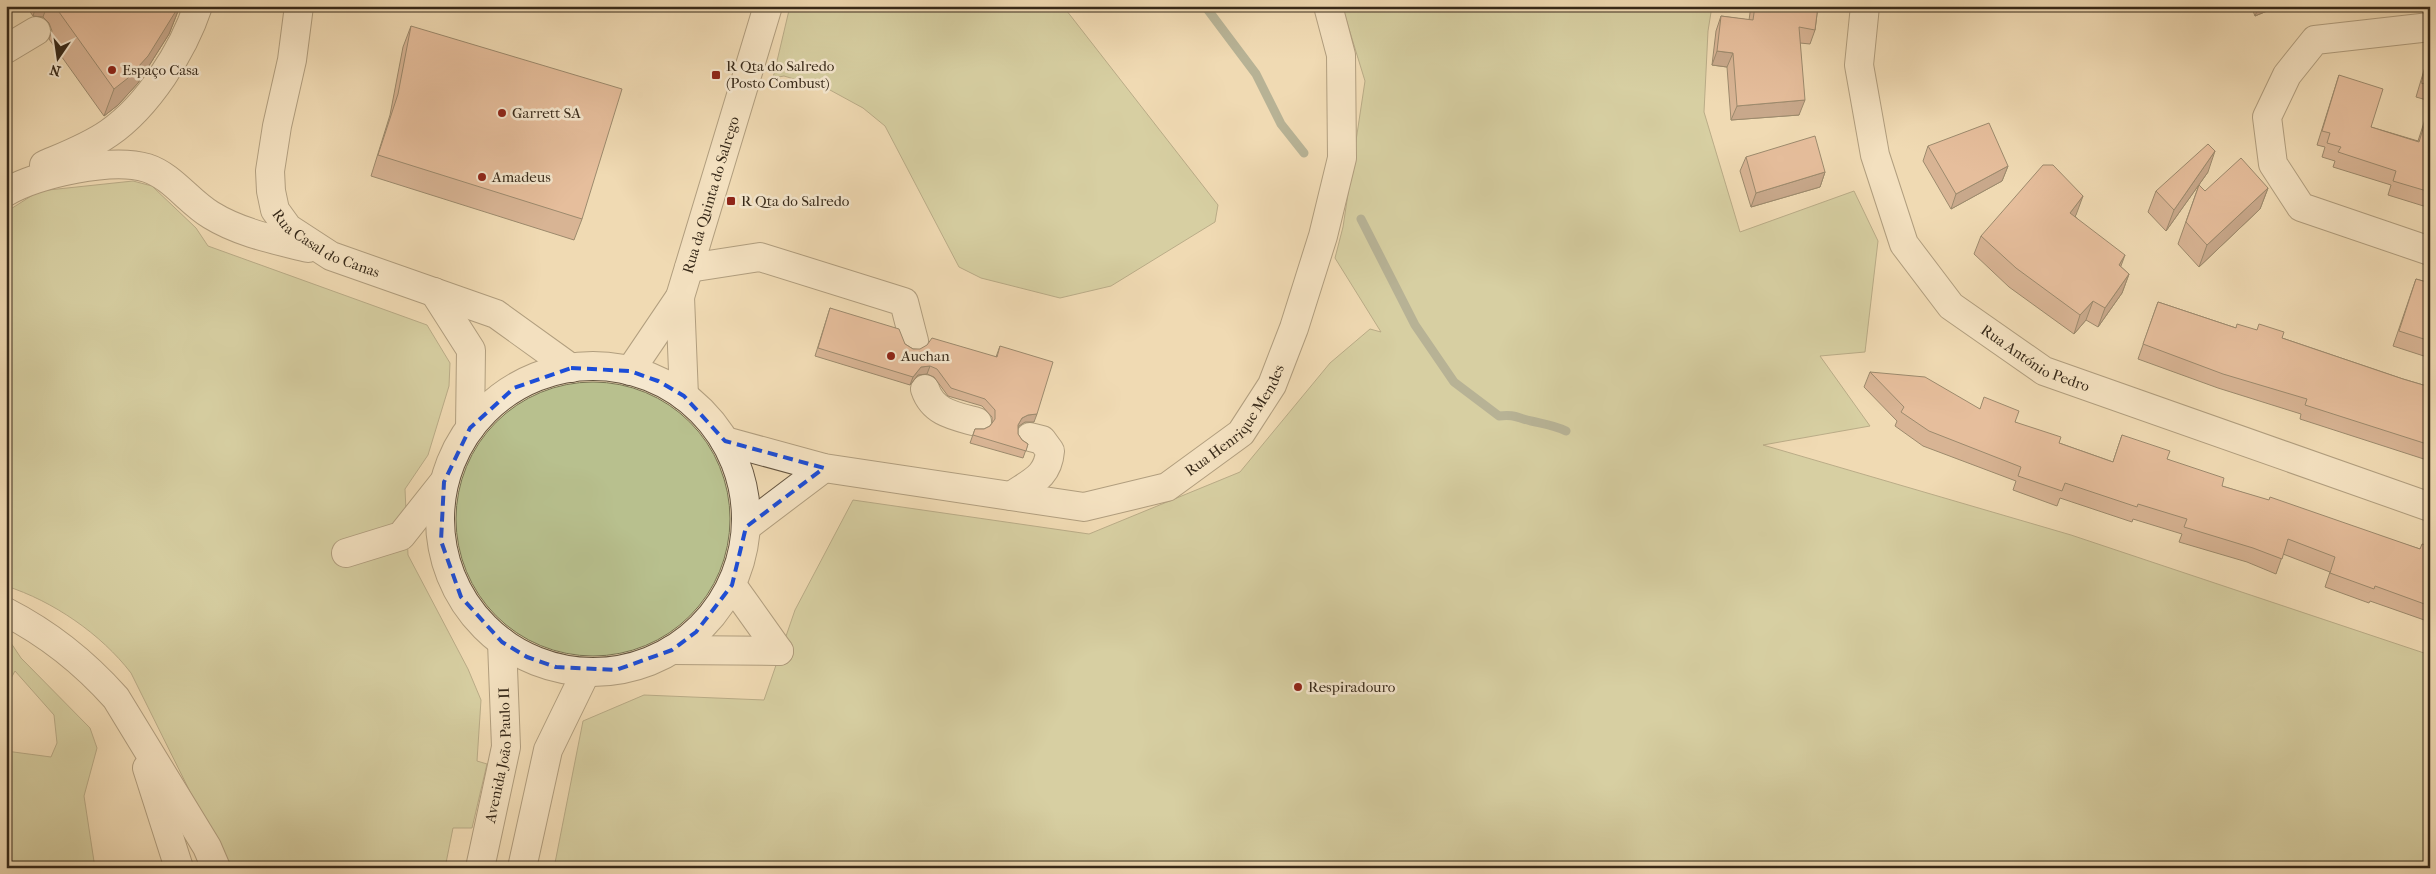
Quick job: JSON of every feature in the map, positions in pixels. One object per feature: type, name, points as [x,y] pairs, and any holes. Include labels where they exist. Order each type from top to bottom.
[{"type":"street","points":[[6,190],[18,178],[108,134],[120,124],[155,86],[190,26],[198,6]]},
{"type":"street","name":"Rua Casal do Canas","points":[[299,6],[292,60],[277,126],[270,171],[271,191],[275,210],[288,228],[322,251],[496,314],[571,368]]},
{"type":"street","name":"Rua da Quinta do Salrego","points":[[630,371],[680,297],[768,6]]},
{"type":"street","name":"Rua Henrique Mendes","points":[[724,441],[824,468],[1084,507],[1167,487],[1241,433],[1272,385],[1294,328],[1323,236],[1342,158],[1341,55],[1328,6]]},
{"type":"street","name":"Rua António Pedro","points":[[1865,6],[1859,65],[1875,155],[1904,244],[1951,306],[2044,371],[2430,506]]},
{"type":"street","points":[[2430,27],[2315,40],[2287,75],[2267,116],[2274,164],[2301,207],[2430,251]]},
{"type":"street","points":[[6,49],[36,31]]},
{"type":"street","points":[[6,190],[22,183],[70,170],[121,165],[147,168],[166,179],[212,216],[263,236],[322,251]]},
{"type":"street","points":[[689,268],[760,257],[904,302],[914,341]]},
{"type":"street","points":[[434,292],[471,350],[470,428]]},
{"type":"street","name":"Rua da Quinta do Salrego","points":[[680,297],[684,396]]},
{"type":"street","points":[[600,366],[630,371],[658,381],[684,396],[706,416],[724,441],[737,468],[745,496],[746,526],[742,556],[732,585],[716,610],[696,632],[672,650],[645,663],[616,670],[586,672],[556,667],[527,657],[502,642],[479,621],[461,597],[448,570],[441,541],[440,511],[444,482],[454,453],[470,428],[490,406],[514,388],[542,375],[571,368],[600,366]]},
{"type":"street","points":[[925,389],[936,408],[977,422]]},
{"type":"street","points":[[1011,496],[1040,476],[1049,466],[1050,452],[1042,440],[1030,437]]},
{"type":"street","points":[[746,526],[824,468]]},
{"type":"street","points":[[346,553],[401,536],[444,482]]},
{"type":"street","points":[[672,650],[779,651],[732,585]]},
{"type":"street","points":[[6,612],[42,632],[79,662],[111,693],[133,724],[207,847],[216,868]]},
{"type":"street","name":"Avenida João Paulo II","points":[[480,868],[506,747],[502,642]]},
{"type":"street","points":[[522,868],[548,750],[586,672]]},
{"type":"street","points":[[133,724],[179,868]]},
{"type":"highlighted area","points":[[571,368],[630,371],[658,381],[684,396],[725,441],[824,468],[746,527],[732,585],[696,632],[672,650],[616,670],[556,667],[527,657],[502,642],[461,597],[441,541],[444,482],[470,428],[514,388]]},
{"type":"green space","points":[[790,6],[1063,6],[1218,205],[1215,222],[1111,286],[1060,298],[981,278],[959,267],[885,126],[863,108],[830,90],[784,76],[773,78]]},
{"type":"green space","points":[[1342,6],[1712,6],[1708,31],[1704,112],[1740,232],[1854,191],[1878,241],[1865,352],[1820,356],[1870,426],[1763,445],[2071,535],[2430,655],[2430,868],[554,868],[583,721],[644,695],[764,700],[795,610],[853,500],[1089,534],[1240,472],[1330,363],[1370,329],[1381,332],[1335,258],[1343,227],[1365,81]]},
{"type":"green space","points":[[133,181],[152,186],[196,228],[208,246],[427,325],[450,363],[449,386],[428,455],[405,489],[408,555],[468,669],[481,700],[477,761],[487,764],[472,828],[453,828],[445,868],[228,868],[131,673],[105,645],[75,620],[41,600],[6,586],[6,212],[39,191]]},
{"type":"green space","points":[[580,382],[606,382],[633,387],[646,392],[669,405],[690,422],[707,443],[720,466],[728,492],[730,519],[728,546],[720,572],[707,595],[690,616],[658,640],[633,651],[606,656],[580,656],[553,651],[528,640],[506,625],[487,606],[472,584],[461,559],[456,532],[456,506],[461,479],[472,454],[487,432],[506,413],[528,398],[553,387]]},
{"type":"green space","points":[[6,641],[11,643],[21,658],[90,728],[97,748],[84,796],[95,868],[6,868],[6,751],[51,757],[57,743],[54,715],[15,671],[9,682],[6,683]]},
{"type":"building","points":[[61,6],[179,6],[148,56],[128,78],[114,89],[59,12]]},
{"type":"building","points":[[1755,6],[1818,6],[1815,30],[1799,27],[1805,100],[1737,106],[1733,53],[1717,51],[1721,16],[1753,20]]},
{"type":"building","points":[[411,26],[622,89],[582,219],[378,155],[398,94]]},
{"type":"building","points":[[2430,53],[2430,85],[2421,83]]},
{"type":"building","points":[[2339,75],[2383,89],[2371,127],[2419,142],[2430,106],[2430,192],[2393,181],[2396,171],[2338,152],[2341,147],[2327,143],[2330,133],[2322,131]]},
{"type":"building","points":[[1989,123],[2008,166],[1956,194],[1928,146]]},
{"type":"building","points":[[1815,136],[1825,172],[1756,193],[1746,157]]},
{"type":"building","points":[[2208,144],[2215,151],[2174,210],[2156,191]]},
{"type":"building","points":[[2241,158],[2268,188],[2207,245],[2186,222],[2199,185],[2205,191]]},
{"type":"building","points":[[2043,165],[2053,165],[2083,196],[2070,213],[2125,255],[2119,265],[2129,274],[2105,308],[2093,301],[2080,315],[2016,268],[1981,236]]},
{"type":"building","points":[[2416,279],[2430,283],[2430,341],[2399,331]]},
{"type":"building","points":[[2158,302],[2236,328],[2237,324],[2257,330],[2259,324],[2284,332],[2282,338],[2430,387],[2430,445],[2305,405],[2307,399],[2223,374],[2143,344]]},
{"type":"building","points":[[830,308],[899,329],[905,344],[913,349],[920,349],[927,345],[932,338],[997,357],[1000,346],[1053,362],[1037,414],[1022,418],[1018,425],[1018,434],[1028,444],[1026,451],[973,435],[975,429],[984,429],[990,426],[995,419],[995,410],[985,399],[951,388],[937,369],[930,366],[921,367],[913,377],[818,348]]},
{"type":"building","points":[[1870,372],[1925,377],[1980,409],[1984,397],[2019,411],[2015,422],[2061,437],[2059,443],[2113,462],[2122,435],[2170,451],[2167,459],[2224,478],[2222,486],[2269,500],[2270,497],[2420,549],[2422,544],[2430,546],[2430,606],[2375,586],[2374,589],[2330,573],[2335,557],[2288,539],[2282,559],[2184,527],[2187,519],[2138,504],[2137,507],[2065,483],[2062,491],[2018,476],[2021,467],[1929,431],[1901,412],[1904,407]]},
{"type":"waterway","points":[[1205,6],[1256,74],[1281,124],[1304,153]]},
{"type":"waterway","points":[[1361,219],[1415,325],[1454,382],[1499,416],[1516,417],[1566,431]]},
{"type":"place","name":"Espaço Casa","points":[[112,70]]},
{"type":"place","name":"R Qta do Salredo (Posto Combust)","points":[[716,75]]},
{"type":"place","name":"Garrett SA","points":[[502,113]]},
{"type":"place","name":"Amadeus","points":[[482,177]]},
{"type":"place","name":"R Qta do Salredo","points":[[731,201]]},
{"type":"place","name":"Auchan","points":[[891,356]]},
{"type":"place","name":"Respiradouro","points":[[1298,687]]}]
